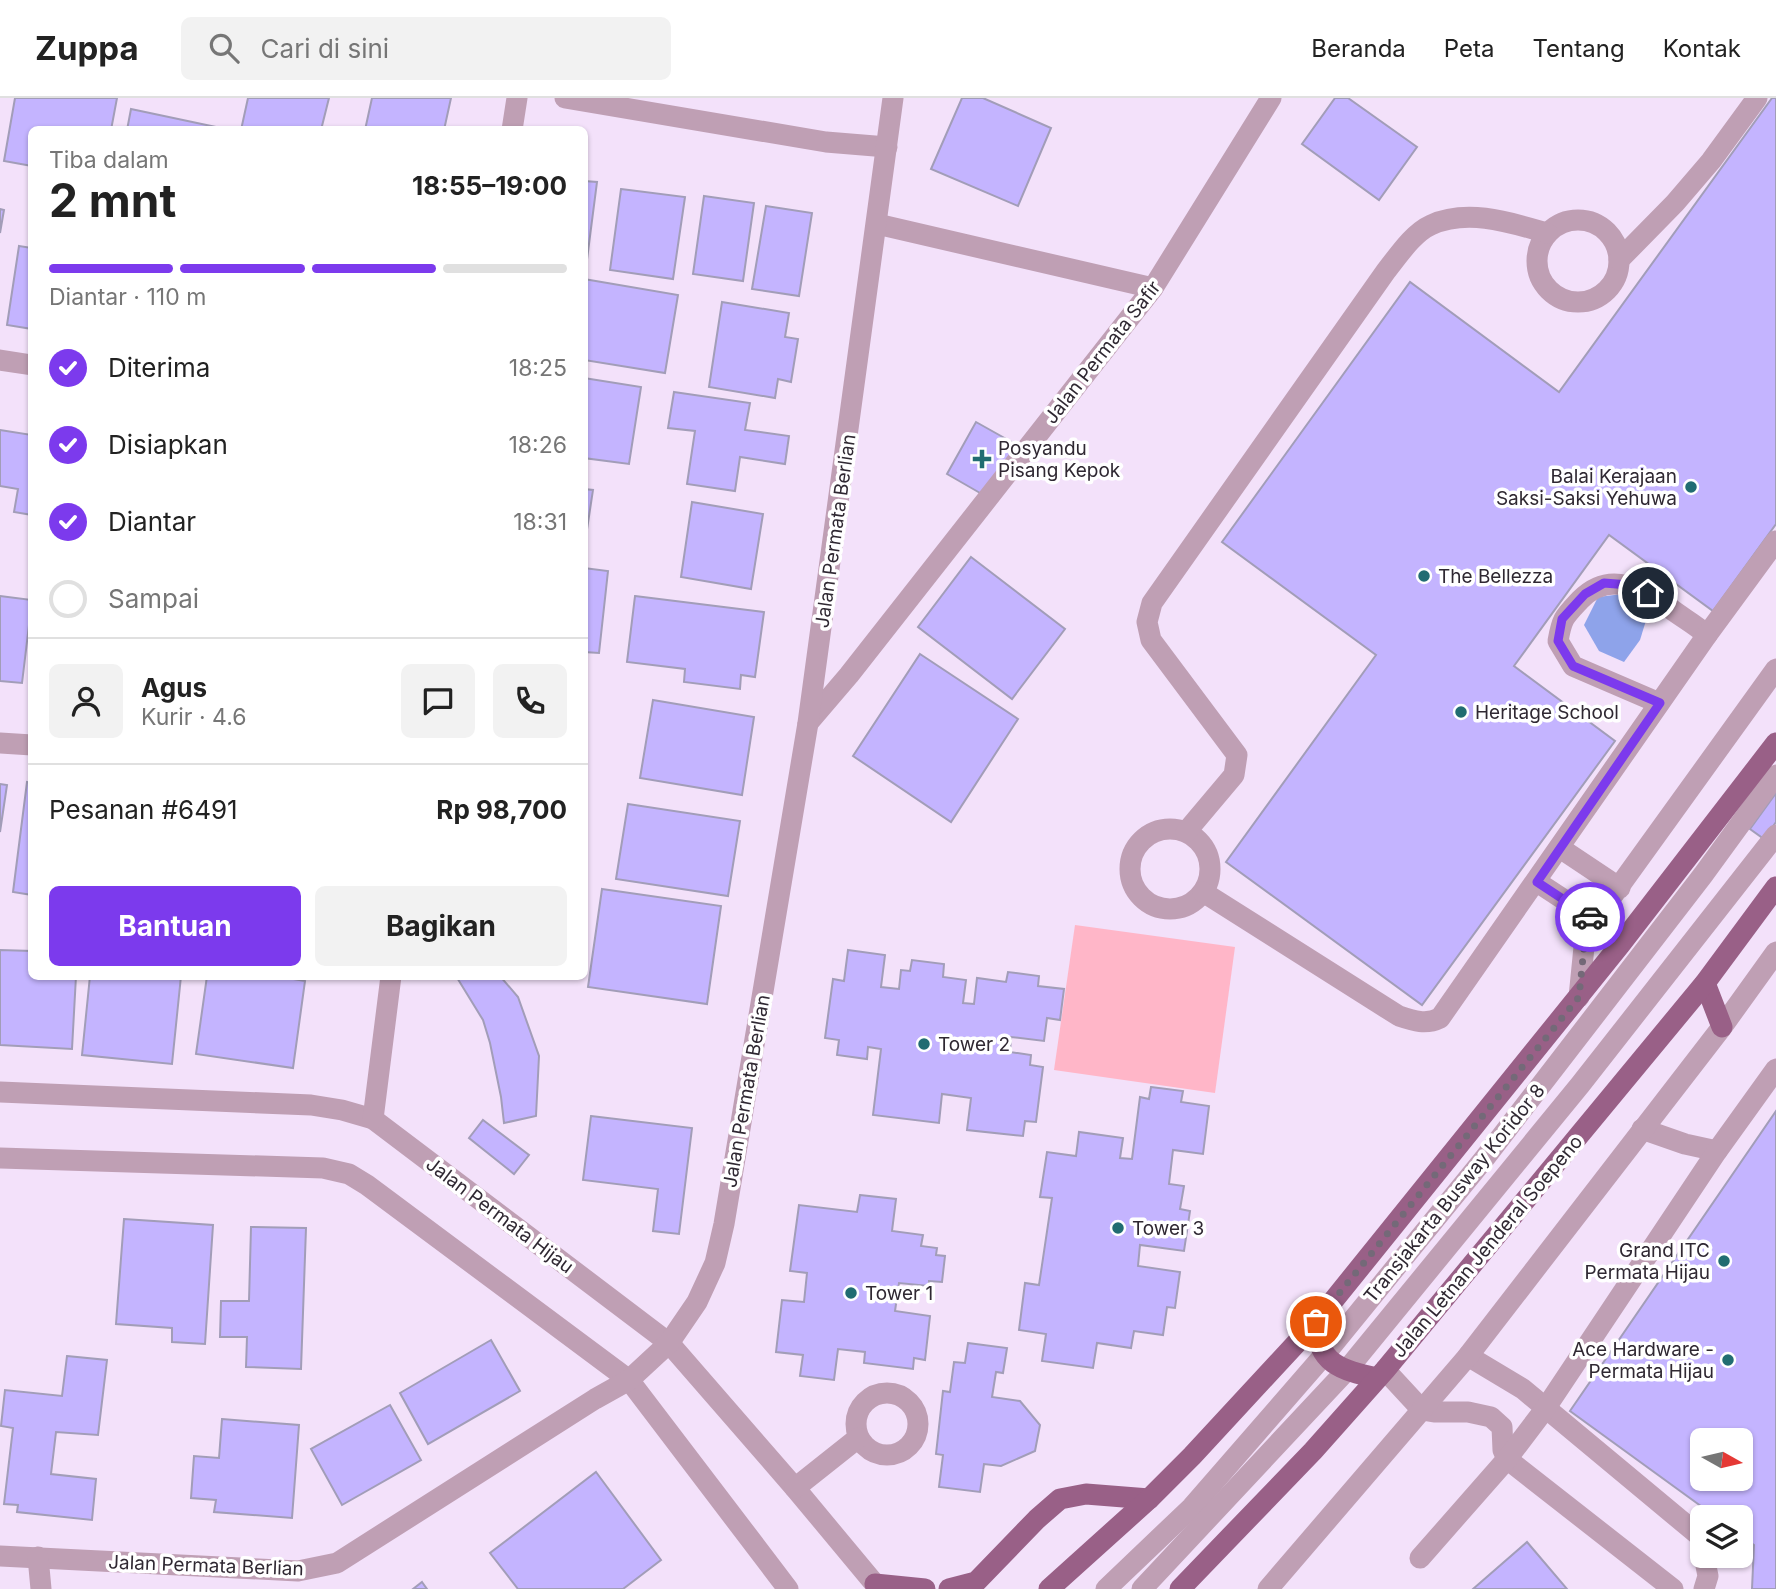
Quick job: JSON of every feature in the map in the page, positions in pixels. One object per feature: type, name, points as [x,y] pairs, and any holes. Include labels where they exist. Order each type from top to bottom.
[{"type":"main road","points":[[1049,1589],[1149,1499],[1192,1456],[1316,1322],[1579,997],[1776,743]]},
{"type":"main road","name":"Jalan Letnan Jenderal Soepeno","points":[[1180,1589],[1313,1451],[1381,1374],[1704,982],[1776,887]]},
{"type":"main road","points":[[1704,982],[1723,1027]]},
{"type":"main road","points":[[1316,1322],[1316,1340],[1336,1366],[1346,1371],[1381,1374]]},
{"type":"main road","points":[[950,1589],[976,1582],[1060,1499],[1086,1494],[1149,1499]]},
{"type":"main road","points":[[877,1587],[925,1589]]},
{"type":"street","points":[[513,126],[517,98]]},
{"type":"street","points":[[565,98],[826,142],[887,147]]},
{"type":"street","name":"Jalan Permata Berlian","points":[[0,1556],[298,1571],[337,1563],[629,1380],[669,1343],[697,1302],[715,1263],[724,1224],[808,723],[893,98]]},
{"type":"street","name":"Jalan Permata Safir","points":[[808,723],[849,675],[1153,288],[1271,98]]},
{"type":"street","points":[[1619,260],[1675,203],[1711,161],[1757,98]]},
{"type":"street","points":[[1186,832],[1234,775],[1237,755],[1152,640],[1147,622],[1152,603],[1386,271],[1409,243],[1430,225],[1464,217],[1508,222],[1547,233]]},
{"type":"street","points":[[1576,220],[1592,222],[1606,231],[1615,244],[1619,260],[1617,276],[1608,290],[1595,300],[1579,303],[1563,301],[1549,292],[1540,279],[1536,263],[1539,247],[1547,233],[1561,223],[1576,220]]},
{"type":"street","points":[[877,224],[1153,288]]},
{"type":"street","points":[[0,360],[28,364]]},
{"type":"street","points":[[1203,892],[1399,1016],[1422,1022],[1432,1022],[1440,1018],[1707,635],[1776,541]]},
{"type":"street","points":[[1660,703],[1573,666],[1558,641],[1562,619],[1585,594],[1604,583],[1629,585],[1648,593],[1707,635]]},
{"type":"street","points":[[1579,997],[1584,947],[1595,920],[1776,669]]},
{"type":"street","points":[[0,743],[28,745]]},
{"type":"street","name":"Transjakarta Busway Koridor 8","points":[[1107,1589],[1192,1507],[1325,1354],[1484,1159],[1703,875],[1776,775]]},
{"type":"street","points":[[1173,828],[1186,832],[1198,840],[1206,852],[1210,865],[1209,879],[1203,892],[1193,902],[1166,910],[1153,906],[1141,898],[1133,886],[1129,873],[1130,859],[1136,846],[1146,836],[1173,828]]},
{"type":"street","name":"Transjakarta Busway Koridor 8","points":[[1142,1589],[1346,1371],[1580,1085],[1776,835]]},
{"type":"street","points":[[1560,848],[1620,888]]},
{"type":"street","points":[[1537,882],[1595,920]]},
{"type":"street","points":[[1268,1589],[1468,1356],[1723,1027],[1776,952]]},
{"type":"street","points":[[373,1119],[390,980]]},
{"type":"street","points":[[1420,1559],[1507,1459],[1545,1409],[1717,1151],[1776,1069]]},
{"type":"street","name":"Jalan Permata Hijau","points":[[0,1093],[311,1105],[373,1119],[669,1343],[796,1488],[877,1587]]},
{"type":"street","points":[[1642,1129],[1678,1142],[1717,1151]]},
{"type":"street","points":[[0,1158],[323,1168],[349,1174],[629,1380],[788,1589]]},
{"type":"street","points":[[1468,1356],[1523,1389],[1690,1528]]},
{"type":"street","points":[[1381,1374],[1422,1410],[1468,1412],[1491,1417],[1502,1427],[1503,1450],[1507,1459],[1673,1589]]},
{"type":"street","points":[[796,1488],[859,1438]]},
{"type":"street","points":[[38,1557],[41,1589]]},
{"type":"street","points":[[1704,1589],[1708,1576],[1706,1568]]},
{"type":"shaded area","points":[[1075,925],[1235,947],[1215,1093],[1054,1070]]},
{"type":"water","points":[[1622,594],[1648,614],[1640,640],[1624,662],[1599,651],[1584,625],[1598,597]]},
{"type":"building","points":[[15,98],[117,98],[112,126],[28,126],[28,165],[4,161]]},
{"type":"building","points":[[248,98],[329,98],[322,126],[242,126]]},
{"type":"building","points":[[372,98],[451,98],[445,126],[366,126]]},
{"type":"building","points":[[962,98],[983,98],[1051,128],[1018,206],[931,169]]},
{"type":"building","points":[[1335,98],[1348,98],[1417,147],[1379,200],[1302,144]]},
{"type":"building","name":"The Bellezza","points":[[1772,98],[1776,98],[1776,524],[1713,611],[1609,535],[1514,666],[1615,741],[1422,1005],[1226,862],[1376,655],[1222,542],[1410,282],[1559,392]]},
{"type":"building","points":[[131,109],[211,126],[128,126]]},
{"type":"building","points":[[588,181],[597,182],[588,252]]},
{"type":"building","points":[[621,189],[685,197],[673,279],[610,270]]},
{"type":"building","points":[[704,196],[754,203],[743,281],[693,274]]},
{"type":"building","points":[[766,206],[812,213],[799,296],[752,289]]},
{"type":"building","points":[[0,209],[4,210],[0,233]]},
{"type":"building","points":[[19,246],[28,247],[28,328],[7,325]]},
{"type":"building","points":[[588,280],[678,295],[665,373],[588,361]]},
{"type":"building","points":[[722,302],[789,313],[785,337],[798,339],[791,382],[778,379],[775,398],[709,387]]},
{"type":"building","points":[[588,379],[641,387],[629,464],[588,459]]},
{"type":"building","points":[[674,392],[750,403],[745,430],[789,436],[785,464],[740,457],[735,491],[687,484],[695,431],[668,428]]},
{"type":"building","name":"Posyandu Pisang Kepok","points":[[976,422],[1017,445],[987,497],[947,474]]},
{"type":"building","points":[[0,430],[28,434],[28,514],[14,512],[18,489],[0,486]]},
{"type":"building","points":[[588,489],[593,490],[588,523]]},
{"type":"building","points":[[692,502],[763,514],[751,589],[681,577]]},
{"type":"building","points":[[971,557],[1065,629],[1012,699],[918,627]]},
{"type":"building","points":[[588,568],[608,571],[599,653],[588,652]]},
{"type":"building","points":[[0,596],[28,600],[28,633],[22,683],[0,681]]},
{"type":"building","points":[[635,596],[764,612],[755,677],[741,675],[740,689],[684,682],[685,669],[627,662]]},
{"type":"building","points":[[920,654],[1018,719],[951,822],[853,756]]},
{"type":"building","points":[[653,700],[754,717],[742,795],[640,778]]},
{"type":"building","points":[[27,782],[28,894],[13,892]]},
{"type":"building","points":[[0,784],[7,785],[0,832]]},
{"type":"building","points":[[1776,793],[1776,822],[1764,839],[1750,829]]},
{"type":"building","points":[[628,804],[740,821],[728,896],[616,879]]},
{"type":"building","points":[[602,889],[721,906],[707,1004],[588,987]]},
{"type":"building","points":[[0,950],[28,951],[28,980],[76,980],[72,1049],[0,1045]]},
{"type":"building","name":"Tower 2","points":[[848,950],[885,955],[881,987],[899,989],[901,970],[910,971],[912,960],[944,964],[943,977],[966,980],[963,1003],[974,1004],[977,978],[1006,982],[1008,972],[1039,976],[1038,986],[1064,989],[1060,1020],[1047,1018],[1044,1041],[1011,1037],[1010,1052],[1031,1055],[1030,1065],[1043,1067],[1036,1122],[1025,1121],[1023,1136],[967,1130],[971,1098],[942,1094],[939,1123],[873,1115],[881,1049],[868,1047],[867,1059],[837,1055],[839,1040],[825,1038],[833,979],[844,981]]},
{"type":"building","points":[[90,980],[181,980],[172,1064],[82,1055]]},
{"type":"building","points":[[206,980],[305,981],[293,1068],[196,1054]]},
{"type":"building","points":[[458,980],[503,980],[518,997],[539,1056],[536,1116],[504,1123],[490,1043],[483,1020]]},
{"type":"building","name":"Tower 3","points":[[1151,1087],[1183,1091],[1181,1102],[1209,1106],[1203,1154],[1173,1150],[1169,1184],[1184,1186],[1180,1209],[1190,1211],[1184,1251],[1140,1245],[1138,1266],[1180,1272],[1175,1308],[1167,1307],[1163,1335],[1134,1331],[1131,1348],[1097,1343],[1093,1368],[1042,1361],[1046,1334],[1019,1330],[1025,1283],[1039,1285],[1052,1198],[1040,1197],[1047,1152],[1076,1156],[1079,1132],[1123,1138],[1120,1158],[1132,1159],[1140,1097],[1149,1099]]},
{"type":"building","name":"Grand ITC Permata Hijau","points":[[1776,1111],[1776,1589],[1752,1589],[1753,1505],[1699,1505],[1570,1411]]},
{"type":"building","points":[[591,1116],[692,1128],[679,1234],[653,1231],[658,1189],[583,1180]]},
{"type":"building","points":[[483,1120],[529,1155],[514,1174],[469,1138]]},
{"type":"building","name":"Tower 1","points":[[860,1195],[896,1199],[892,1231],[923,1235],[921,1246],[937,1248],[936,1255],[945,1256],[942,1282],[929,1281],[929,1286],[899,1283],[895,1311],[930,1316],[925,1360],[914,1358],[913,1369],[864,1363],[865,1352],[838,1349],[834,1380],[800,1376],[803,1355],[776,1352],[782,1300],[804,1302],[807,1273],[790,1271],[799,1205],[857,1212]]},
{"type":"building","points":[[124,1219],[213,1225],[205,1344],[172,1342],[172,1328],[116,1324]]},
{"type":"building","points":[[251,1227],[306,1228],[301,1369],[246,1367],[247,1337],[220,1337],[221,1301],[249,1301]]},
{"type":"building","points":[[491,1340],[520,1391],[428,1444],[400,1393]]},
{"type":"building","points":[[968,1343],[1007,1348],[1003,1373],[996,1372],[992,1397],[1020,1401],[1040,1425],[1035,1451],[1001,1466],[984,1464],[980,1492],[939,1487],[943,1455],[936,1454],[943,1391],[950,1392],[954,1362],[965,1363]]},
{"type":"building","points":[[67,1356],[107,1360],[98,1435],[56,1432],[51,1474],[96,1479],[92,1520],[17,1512],[18,1505],[4,1504],[13,1428],[1,1426],[5,1390],[62,1396]]},
{"type":"building","points":[[390,1405],[421,1460],[342,1505],[311,1449]]},
{"type":"building","points":[[222,1419],[299,1425],[292,1518],[214,1512],[216,1500],[191,1498],[194,1456],[219,1458]]},
{"type":"building","points":[[596,1472],[661,1560],[623,1589],[518,1589],[490,1553]]},
{"type":"building","points":[[1527,1542],[1567,1589],[1473,1589]]},
{"type":"building","points":[[422,1582],[427,1589],[413,1589]]},
{"type":"way so far","points":[[1316,1322],[1579,997],[1584,947],[1595,920],[1590,917]]},
{"type":"place","name":"Posyandu Pisang Kepok","points":[[982,459]]},
{"type":"place","name":"Balai Kerajaan Saksi-Saksi Yehuwa","points":[[1691,487]]},
{"type":"place","name":"The Bellezza","points":[[1424,576]]},
{"type":"place","name":"Heritage School","points":[[1461,712]]},
{"type":"place","name":"Tower 2","points":[[924,1044]]},
{"type":"place","name":"Tower 3","points":[[1118,1228]]},
{"type":"place","name":"Grand ITC Permata Hijau","points":[[1724,1261]]},
{"type":"place","name":"Tower 1","points":[[851,1293]]},
{"type":"place","name":"Ace Hardware - Permata Hijau","points":[[1728,1360]]},
{"type":"route","points":[[1590,917],[1537,882],[1660,703],[1573,666],[1558,641],[1562,619],[1585,594],[1604,583],[1629,585],[1648,593]]}]
